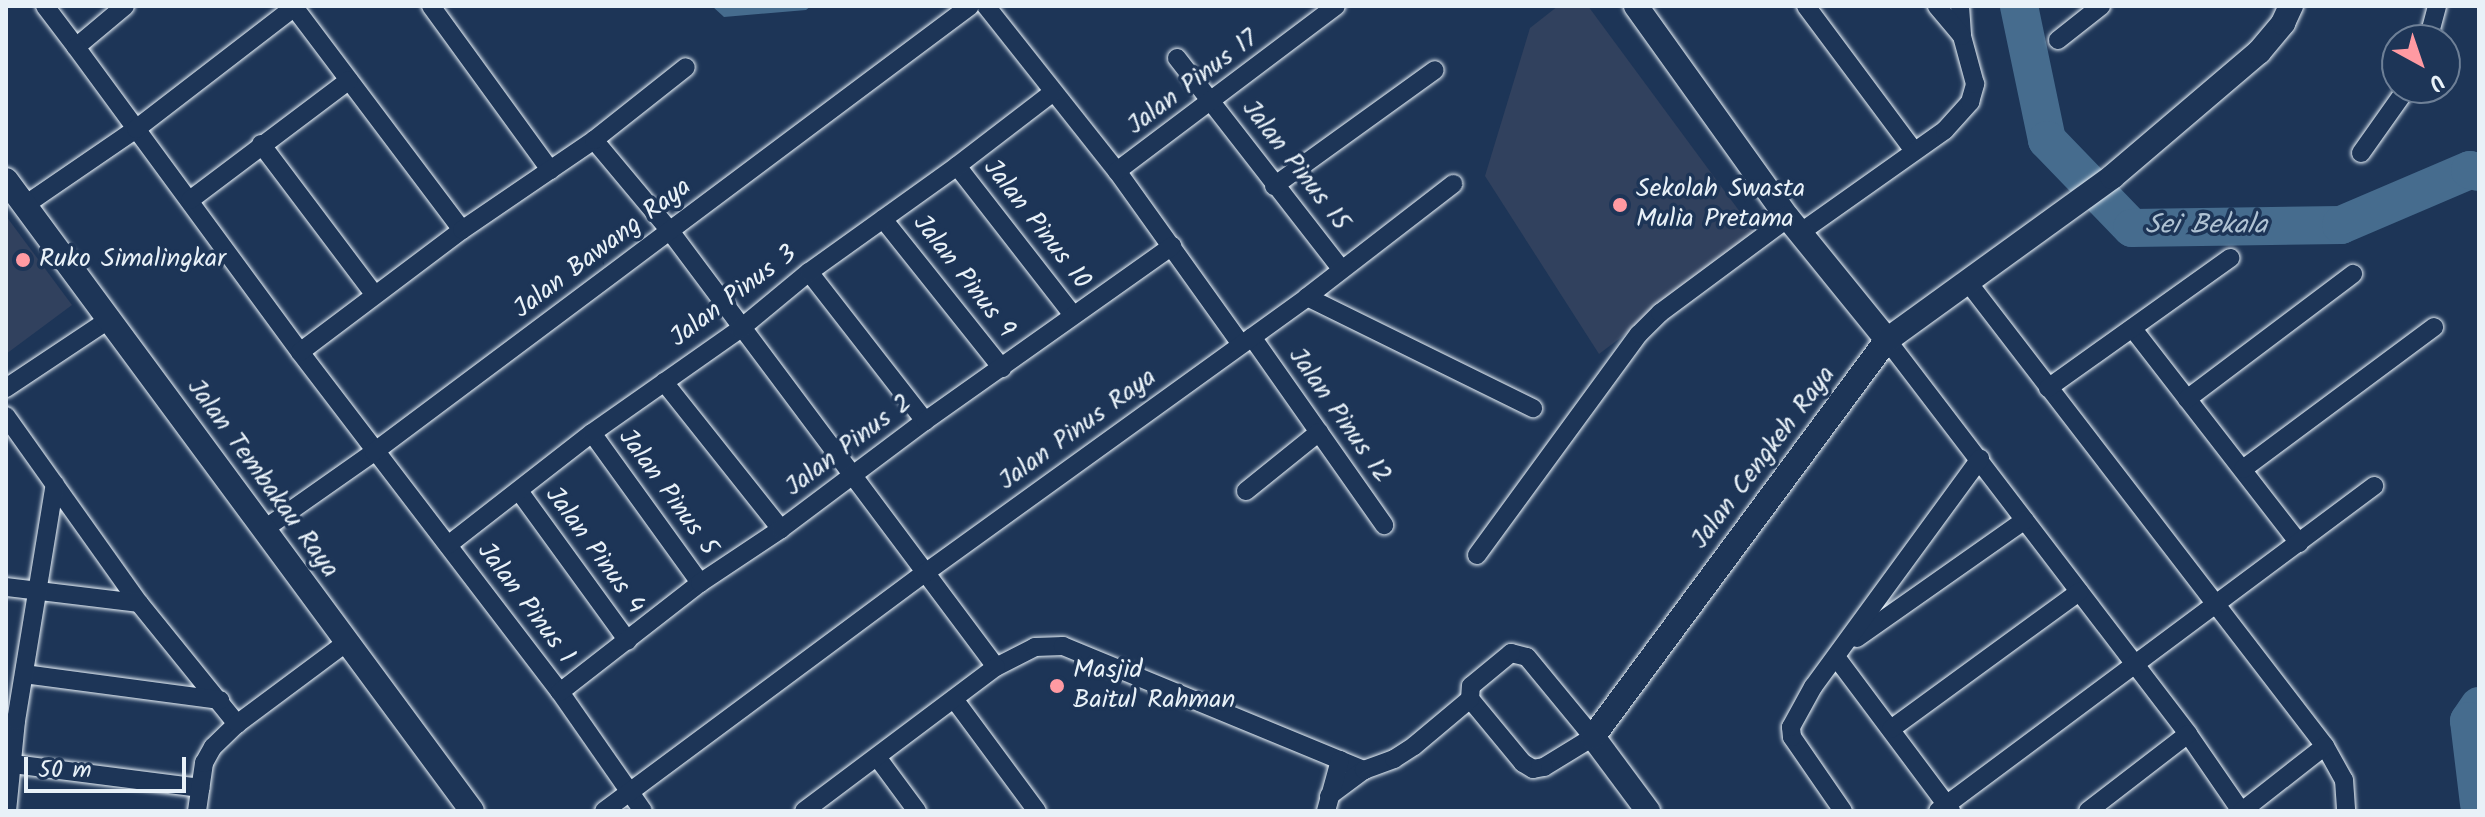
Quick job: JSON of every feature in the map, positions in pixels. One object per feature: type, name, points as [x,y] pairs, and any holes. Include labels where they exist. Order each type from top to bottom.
[{"type":"street","name":"Jalan Pinus 1","points":[[45,6],[374,452],[560,692],[643,811]]},
{"type":"street","points":[[76,47],[125,6]]},
{"type":"street","points":[[431,6],[550,170]]},
{"type":"street","name":"Jalan Bawang Raya","points":[[263,530],[374,452],[970,6]]},
{"type":"street","points":[[986,6],[1246,341]]},
{"type":"street","name":"Jalan Pinus 17","points":[[1117,171],[1213,102],[1336,6]]},
{"type":"street","points":[[1636,6],[1795,225],[1980,459],[2188,734],[2242,811],[2325,746]]},
{"type":"street","points":[[1806,6],[1914,151]]},
{"type":"street","points":[[1937,6],[1962,36]]},
{"type":"street","points":[[1477,555],[1639,334],[1660,313],[1945,130],[1970,102],[1975,84],[1962,36],[1960,6]]},
{"type":"street","points":[[2058,40],[2101,6]]},
{"type":"street","name":"Jalan Cengkeh Raya","points":[[1593,737],[1887,340],[2112,177],[2259,52],[2283,23],[2291,6]]},
{"type":"street","points":[[25,205],[136,129],[295,7],[462,230]]},
{"type":"street","name":"Jalan Pinus 15","points":[[1177,58],[1341,269]]},
{"type":"street","points":[[300,352],[462,230],[594,140],[686,67]]},
{"type":"street","points":[[1274,186],[1435,70]]},
{"type":"street","points":[[190,200],[349,80]]},
{"type":"street","name":"Jalan Pinus 3","points":[[448,545],[592,433],[740,329],[809,272],[957,166],[1052,93]]},
{"type":"street","points":[[2361,153],[2396,104]]},
{"type":"street","points":[[594,140],[670,231],[740,329],[996,667]]},
{"type":"street","points":[[261,144],[374,294]]},
{"type":"street","name":"Jalan Pinus 10","points":[[957,166],[1073,315]]},
{"type":"street","name":"Jalan Tembakau Raya","points":[[6,180],[472,811]]},
{"type":"street","name":"Jalan Pinus Raya","points":[[604,811],[925,573],[1307,297],[1453,184]]},
{"type":"street","name":"Jalan Pinus 9","points":[[883,219],[1002,368]]},
{"type":"street","name":"Jalan Pinus 2","points":[[560,692],[700,583],[781,529],[925,421],[1172,246]]},
{"type":"street","points":[[2048,388],[2230,258]]},
{"type":"street","points":[[809,272],[925,421]]},
{"type":"street","points":[[2187,399],[2353,274]]},
{"type":"street","points":[[1967,281],[2325,746],[2344,780],[2346,811]]},
{"type":"street","points":[[1307,297],[1533,408]]},
{"type":"street","points":[[6,388],[110,319]]},
{"type":"street","points":[[2243,469],[2434,327]]},
{"type":"street","points":[[2133,329],[2299,543]]},
{"type":"street","name":"Jalan Pinus 12","points":[[1246,341],[1319,432],[1384,525]]},
{"type":"street","points":[[664,382],[781,529]]},
{"type":"street","points":[[6,416],[139,603],[237,724]]},
{"type":"street","points":[[1246,491],[1319,432]]},
{"type":"street","name":"Jalan Pinus 5","points":[[592,433],[700,583]]},
{"type":"street","points":[[1843,811],[1792,737],[1791,727],[1813,687],[1980,459]]},
{"type":"street","points":[[7,811],[24,674],[55,484]]},
{"type":"street","points":[[1841,651],[1945,809],[2374,486]]},
{"type":"street","name":"Jalan Pinus 4","points":[[519,491],[628,641]]},
{"type":"street","points":[[1841,651],[2025,520]]},
{"type":"street","points":[[6,587],[139,603]]},
{"type":"street","points":[[1891,729],[2079,592]]},
{"type":"street","points":[[197,811],[204,763],[213,747],[237,724],[347,642]]},
{"type":"street","points":[[804,811],[996,667],[1035,647],[1063,646],[1364,770]]},
{"type":"street","points":[[1593,737],[1544,767],[1528,767],[1470,699],[1471,686],[1511,653],[1519,653],[1538,668],[1593,737],[1648,811]]},
{"type":"street","points":[[24,674],[220,700]]},
{"type":"street","points":[[954,699],[1037,811]]},
{"type":"street","points":[[1327,803],[1364,770],[1394,759],[1414,746],[1470,699]]},
{"type":"street","points":[[2088,811],[2188,734]]},
{"type":"street","points":[[877,757],[917,811]]},
{"type":"street","points":[[1327,803],[1340,760]]},
{"type":"street","points":[[13,764],[200,788]]},
{"type":"shaded area","points":[[712,6],[811,6],[806,10],[724,17]]},
{"type":"shaded area","name":"Sekolah Swasta Mulia Pretama","points":[[1558,6],[1588,6],[1757,235],[1599,354],[1485,176],[1530,28]]},
{"type":"shaded area","name":"Ruko Simalingkar","points":[[6,216],[72,305],[6,354]]},
{"type":"waterway","name":"Sei Bekala","points":[[2019,6],[2047,140],[2132,228],[2341,225],[2470,170],[2479,172]]},
{"type":"waterway","name":"Sei Bekala","points":[[2479,706],[2469,721],[2479,804]]},
{"type":"place","name":"Sekolah Swasta Mulia Pretama","points":[[1620,205]]},
{"type":"place","name":"Ruko Simalingkar","points":[[23,260]]},
{"type":"place","name":"Masjid Baitul Rahman","points":[[1057,686]]}]
